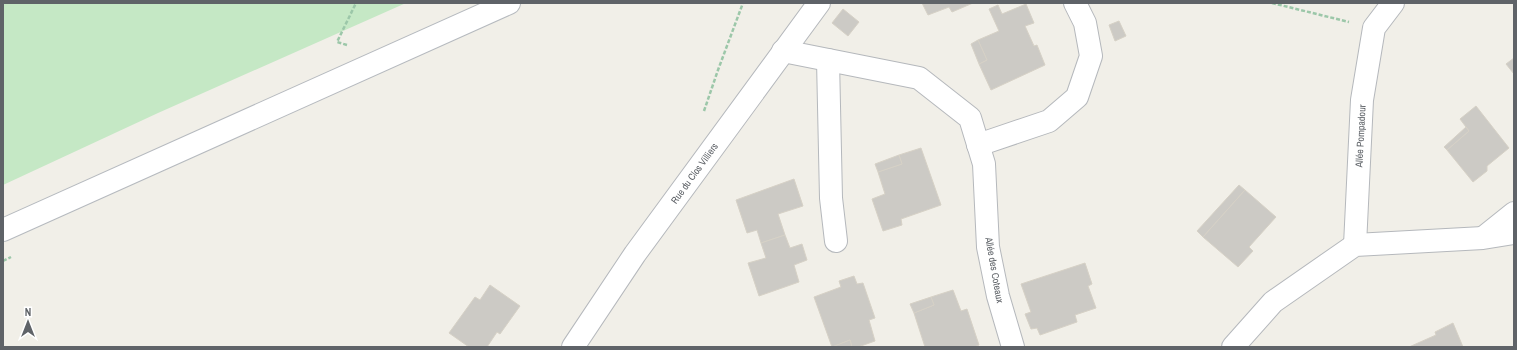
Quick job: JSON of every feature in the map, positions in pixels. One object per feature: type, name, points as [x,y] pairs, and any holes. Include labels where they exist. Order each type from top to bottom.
[{"type":"street","points":[[3,230],[510,3]]},
{"type":"street","name":"Rue du Clos Villiers","points":[[573,347],[635,254],[819,3]]},
{"type":"street","points":[[978,144],[1049,121],[1077,97],[1091,56],[1085,23],[1075,3]]},
{"type":"street","name":"Allée Pompadour","points":[[1355,245],[1362,100],[1374,28],[1392,3]]},
{"type":"street","name":"Allée des Coteaux","points":[[783,51],[919,78],[970,118],[984,164],[988,247],[998,296],[1013,347]]},
{"type":"street","points":[[828,60],[831,198],[836,241]]},
{"type":"street","points":[[1483,238],[1514,212]]},
{"type":"street","points":[[1233,347],[1273,302],[1355,245],[1483,238],[1514,233]]},
{"type":"path","points":[[337,42],[356,3]]},
{"type":"path","points":[[703,115],[743,3]]},
{"type":"path","points":[[1272,3],[1374,28]]},
{"type":"green space","points":[[3,3],[406,3],[158,113],[3,185]]},
{"type":"building","points":[[922,3],[973,3],[952,12],[949,7],[928,15]]},
{"type":"building","points":[[1026,4],[1034,23],[1025,26],[1034,46],[1037,45],[1045,65],[991,90],[979,64],[987,60],[978,40],[999,31],[989,9],[998,5],[1002,14]]},
{"type":"building","points":[[843,9],[859,22],[848,36],[832,23]]},
{"type":"building","points":[[1119,21],[1126,36],[1115,41],[1109,25]]},
{"type":"building","points":[[978,40],[987,60],[979,64],[971,44]]},
{"type":"building","points":[[1514,58],[1514,74],[1506,64]]},
{"type":"building","points":[[1476,106],[1509,148],[1487,166],[1487,171],[1473,182],[1447,150],[1469,131],[1460,119]]},
{"type":"building","points":[[1466,127],[1469,131],[1447,150],[1444,147]]},
{"type":"building","points":[[921,148],[941,205],[901,219],[902,225],[883,231],[872,199],[885,194],[878,172],[902,164],[899,155]]},
{"type":"building","points":[[899,155],[902,164],[878,172],[875,164]]},
{"type":"building","points":[[794,179],[803,206],[778,214],[785,235],[761,243],[757,230],[747,233],[736,200]]},
{"type":"building","points":[[1239,185],[1245,190],[1203,237],[1197,231]]},
{"type":"building","points":[[1245,190],[1276,217],[1249,247],[1253,251],[1238,267],[1203,237]]},
{"type":"building","points":[[785,235],[790,248],[802,244],[807,260],[794,265],[799,282],[759,296],[748,263],[766,258],[761,243]]},
{"type":"building","points":[[1085,263],[1092,284],[1088,286],[1096,308],[1075,315],[1077,322],[1040,335],[1037,328],[1031,329],[1025,314],[1031,312],[1021,284]]},
{"type":"building","points":[[854,276],[857,284],[863,283],[875,318],[869,320],[875,341],[858,347],[852,347],[850,340],[832,347],[814,297],[841,287],[839,281]]},
{"type":"building","points":[[490,285],[520,306],[500,334],[497,332],[487,347],[469,347],[449,333],[475,297],[480,300]]},
{"type":"building","points":[[953,290],[961,311],[967,309],[979,345],[974,347],[925,347],[914,313],[934,305],[931,297]]},
{"type":"building","points":[[931,297],[934,305],[914,313],[910,304]]},
{"type":"building","points":[[1453,323],[1463,347],[1409,347],[1436,335],[1435,332]]},
{"type":"building","points":[[850,340],[852,347],[832,347]]}]
